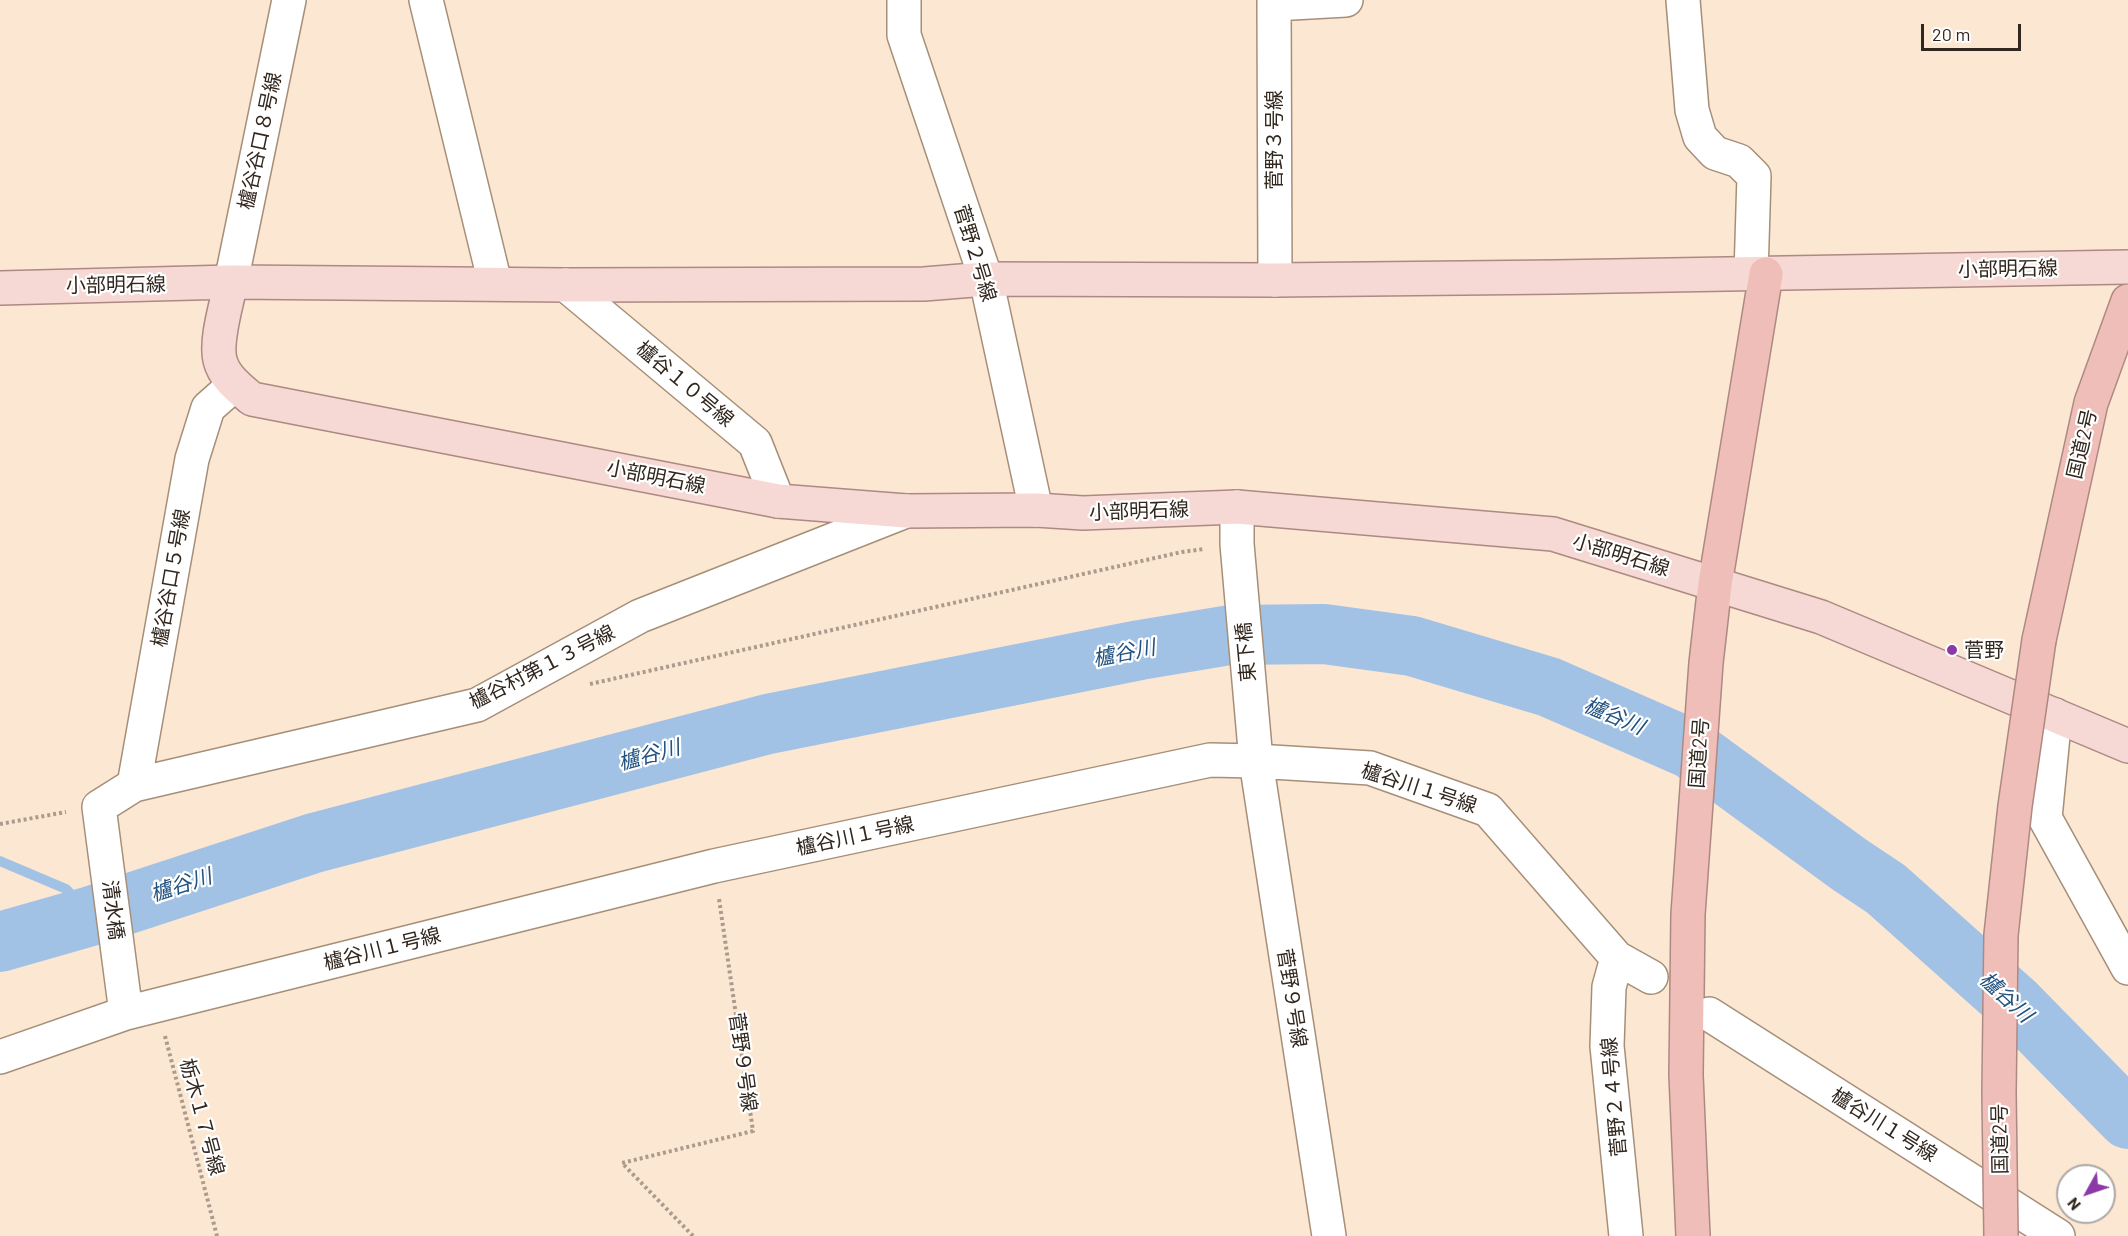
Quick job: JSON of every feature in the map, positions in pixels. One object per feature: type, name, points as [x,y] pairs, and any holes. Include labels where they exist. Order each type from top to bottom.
[{"type":"highway","name":"国道2号","points":[[1693,1236],[1686,1075],[1688,914],[1706,663],[1759,274]]},
{"type":"highway","name":"国道2号","points":[[2001,1236],[1999,1093],[2001,935],[2015,806],[2039,640],[2091,403],[2128,301]]},
{"type":"main road","name":"小部明石線","points":[[0,288],[231,282],[566,285],[924,284],[986,279],[1275,280],[2128,267]]},
{"type":"main road","points":[[231,282],[220,341],[220,361],[234,385]]},
{"type":"main road","name":"小部明石線","points":[[234,385],[252,399],[297,409],[778,501],[906,511],[1036,510],[1083,513],[1237,507],[1553,534],[1821,617],[2128,746]]},
{"type":"street","name":"櫨谷谷口８号線","points":[[231,282],[289,0]]},
{"type":"street","points":[[426,0],[495,284]]},
{"type":"street","name":"菅野２号線","points":[[903,0],[904,35],[986,279],[1036,510]]},
{"type":"street","points":[[1274,2],[1346,0]]},
{"type":"street","points":[[1683,0],[1692,110],[1701,137],[1715,153],[1739,161],[1754,176],[1759,274]]},
{"type":"street","name":"菅野３号線","points":[[1274,2],[1275,280]]},
{"type":"street","name":"櫨谷１０号線","points":[[566,285],[755,442],[778,501]]},
{"type":"street","name":"櫨谷谷口５号線","points":[[134,785],[192,459],[207,408],[234,385]]},
{"type":"street","name":"東下橋","points":[[1237,507],[1237,544],[1256,761]]},
{"type":"street","name":"櫨谷村第１３号線","points":[[99,807],[134,785],[477,705],[640,615],[906,511]]},
{"type":"street","points":[[2055,715],[2045,818],[2128,968]]},
{"type":"street","name":"櫨谷川１号線","points":[[0,1057],[142,1009],[714,866],[1210,760],[1370,768],[1488,810],[1617,958],[1651,977]]},
{"type":"street","name":"菅野９号線","points":[[1256,761],[1329,1236]]},
{"type":"street","name":"清水橋","points":[[99,807],[142,1009]]},
{"type":"street","name":"菅野２４号線","points":[[1617,958],[1609,987],[1607,1046],[1626,1236]]},
{"type":"street","name":"櫨谷川１号線","points":[[1709,1014],[2058,1236]]},
{"type":"path","points":[[584,685],[1182,552],[1237,544]]},
{"type":"path","points":[[0,824],[99,807]]},
{"type":"path","name":"菅野９号線","points":[[693,1236],[622,1163],[753,1131],[714,866]]},
{"type":"path","name":"栃木１７号線","points":[[142,1009],[217,1236]]},
{"type":"waterway","name":"櫨谷川","points":[[0,942],[91,916],[314,843],[768,724],[1140,650],[1230,635],[1324,634],[1412,646],[1549,687],[1691,749],[1886,889],[2016,1005],[2128,1119]]},
{"type":"waterway","points":[[0,861],[66,889],[91,916]]},
{"type":"place","name":"菅野","points":[[1952,650]]}]
